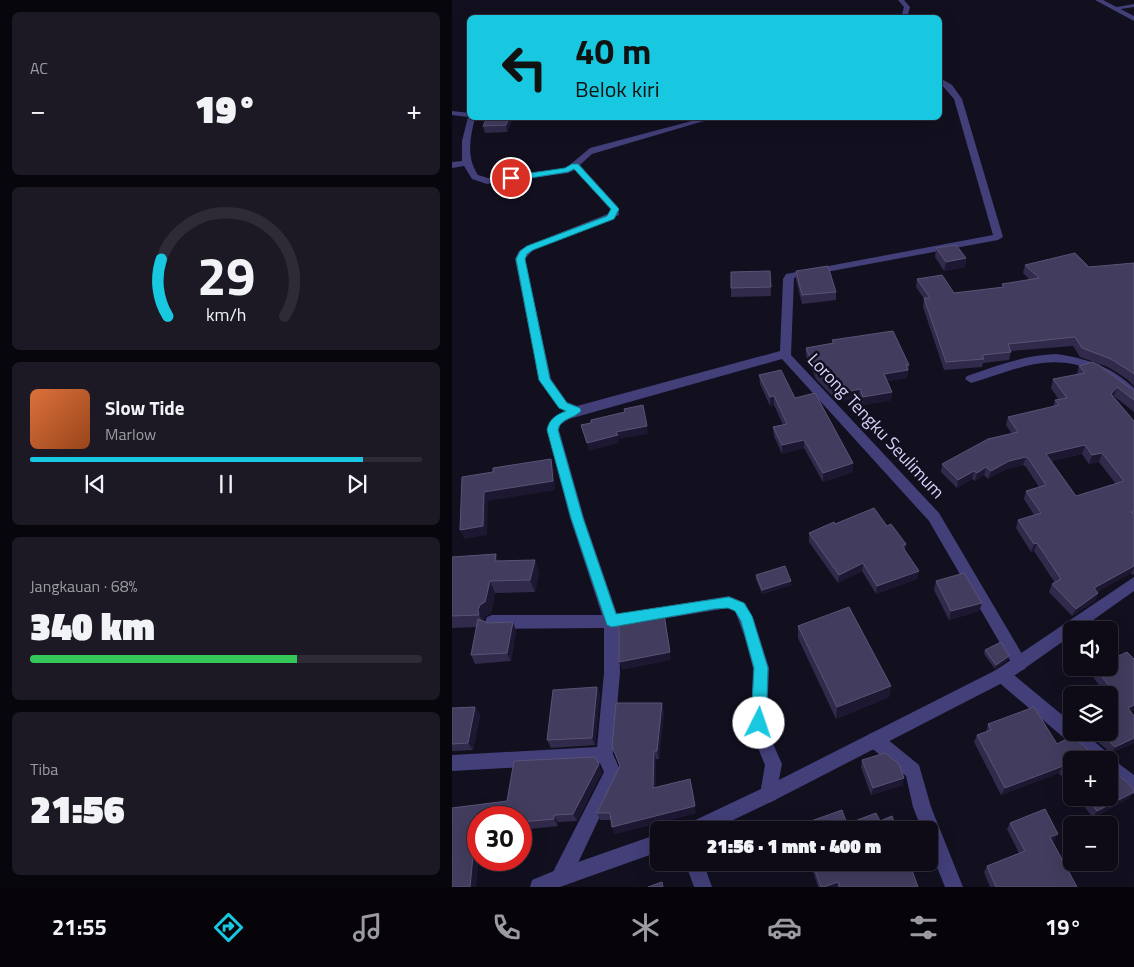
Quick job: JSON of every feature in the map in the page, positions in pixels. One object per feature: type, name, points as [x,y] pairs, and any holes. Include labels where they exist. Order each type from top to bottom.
[{"type":"street","points":[[901,0],[907,7],[905,15]]},
{"type":"street","points":[[1098,0],[1134,19]]},
{"type":"street","name":"Lorong Tengku Seulimum","points":[[942,82],[958,99],[998,237],[790,276],[788,279],[785,356],[934,517],[1020,664]]},
{"type":"street","points":[[452,113],[467,116]]},
{"type":"street","points":[[469,120],[465,144],[467,163],[475,177],[487,181],[568,170],[585,154],[594,150],[703,120]]},
{"type":"street","points":[[452,165],[467,163]]},
{"type":"street","points":[[575,165],[615,209],[614,215],[530,248],[523,253],[520,259],[545,380],[563,405],[576,411]]},
{"type":"street","points":[[561,877],[613,772],[605,755],[612,673],[612,621],[577,518],[552,430],[553,424],[559,418],[576,411],[778,355],[785,356]]},
{"type":"street","points":[[971,379],[1031,359],[1056,357],[1074,360],[1105,370],[1114,375],[1134,396]]},
{"type":"street","points":[[712,821],[769,794],[1002,675],[1134,583]]},
{"type":"street","points":[[492,622],[612,621],[729,602],[740,607],[747,620],[761,668],[759,723],[766,748],[774,764],[769,794]]},
{"type":"street","points":[[1002,675],[1092,751]]},
{"type":"street","points":[[875,740],[913,771],[922,807],[954,887]]},
{"type":"street","points":[[452,763],[605,755]]},
{"type":"street","points":[[1118,773],[1134,786]]},
{"type":"street","points":[[539,887],[561,877],[650,846]]},
{"type":"street","points":[[697,871],[703,887]]},
{"type":"lane","points":[[1118,10],[1119,8],[1134,4]]},
{"type":"building","points":[[486,120],[508,120],[506,125],[483,126]]},
{"type":"building","points":[[956,245],[966,258],[946,262],[936,248]]},
{"type":"building","points":[[1075,253],[1089,267],[1134,263],[1134,374],[1111,359],[1082,348],[1075,337],[1008,344],[1011,352],[982,355],[984,359],[946,362],[924,298],[930,298],[917,279],[942,275],[954,293],[1004,287],[1002,284],[1039,278],[1025,265]]},
{"type":"building","points":[[828,266],[836,292],[802,295],[796,271]]},
{"type":"building","points":[[770,271],[771,287],[731,288],[731,272]]},
{"type":"building","points":[[893,331],[909,365],[906,365],[908,370],[884,374],[892,392],[863,397],[860,389],[838,394],[816,371],[806,348],[834,343],[832,340]]},
{"type":"building","points":[[1092,362],[1099,365],[1134,391],[1134,400],[1117,387],[1111,394],[1134,421],[1134,512],[1131,512],[1134,514],[1134,566],[1094,588],[1098,593],[1076,609],[1052,584],[1061,579],[1037,543],[1034,544],[1018,520],[1041,513],[1026,491],[1046,485],[1028,458],[1009,461],[991,471],[986,467],[977,473],[974,471],[958,480],[942,464],[988,439],[1018,432],[1008,417],[1059,405],[1055,400],[1067,398],[1053,379],[1085,373],[1079,366]],"holes":[[[1085,445],[1092,455],[1102,453],[1124,481],[1076,496],[1046,454]]]},
{"type":"building","points":[[781,370],[795,398],[815,393],[853,463],[823,473],[804,440],[782,445],[773,427],[787,424],[774,396],[770,397],[759,375]]},
{"type":"building","points":[[643,405],[647,426],[616,432],[618,435],[587,443],[581,425],[591,423],[591,420],[625,412],[624,409]]},
{"type":"building","points":[[551,459],[553,481],[484,492],[483,526],[460,530],[462,477],[493,472],[493,468]]},
{"type":"building","points":[[874,508],[887,526],[891,524],[906,544],[902,546],[919,571],[877,586],[863,563],[839,575],[809,533]]},
{"type":"building","points":[[496,554],[495,561],[535,560],[530,580],[490,581],[485,602],[480,605],[478,610],[479,615],[452,616],[452,557]]},
{"type":"building","points":[[785,566],[791,581],[762,590],[756,575]]},
{"type":"building","points":[[964,573],[982,603],[951,611],[936,581]]},
{"type":"building","points":[[849,607],[891,686],[837,707],[798,626]]},
{"type":"building","points":[[664,614],[670,652],[619,662],[619,623]]},
{"type":"building","points":[[478,619],[488,623],[513,622],[507,653],[471,655]]},
{"type":"building","points":[[1001,642],[1009,656],[996,665],[985,650]]},
{"type":"building","points":[[1127,652],[1134,659],[1134,705],[1128,708],[1134,716],[1134,738],[1115,747],[1109,741],[1118,741],[1118,686],[1109,686],[1101,676],[1118,676],[1118,656]]},
{"type":"building","points":[[597,687],[592,738],[547,740],[553,690]]},
{"type":"building","points":[[616,703],[662,703],[657,751],[654,751],[653,788],[690,779],[695,806],[612,827],[610,813],[597,813],[620,766],[612,746]]},
{"type":"building","points":[[475,707],[468,743],[452,744],[452,708]]},
{"type":"building","points":[[1034,707],[1057,744],[1063,741],[1078,741],[1090,751],[1063,751],[1063,766],[1005,788],[977,735],[991,730],[988,724]]},
{"type":"building","points":[[885,753],[899,764],[904,778],[873,788],[862,760]]},
{"type":"building","points":[[595,757],[599,764],[573,814],[554,815],[554,819],[532,821],[532,806],[468,806],[507,801],[514,761]]},
{"type":"building","points":[[1118,775],[1126,781],[1134,792],[1118,800]]},
{"type":"building","points":[[467,806],[467,871],[472,871],[470,887],[452,887],[452,808]]},
{"type":"building","points":[[1093,806],[1107,806],[1097,811]]},
{"type":"building","points":[[1045,809],[1058,834],[1050,837],[1063,861],[1063,871],[1068,871],[1077,887],[996,887],[987,866],[1025,851],[1010,823]]},
{"type":"building","points":[[842,810],[846,821],[811,821]]},
{"type":"building","points":[[876,813],[880,821],[855,821]]},
{"type":"building","points":[[892,816],[894,821],[880,821]]},
{"type":"building","points":[[815,871],[912,871],[918,887],[840,887],[838,882],[821,887]]},
{"type":"building","points":[[662,882],[663,887],[648,887]]},
{"type":"route","points":[[511,178],[568,170],[575,165],[615,209],[614,215],[611,217],[530,248],[523,253],[520,259],[542,372],[545,380],[563,405],[576,411],[559,418],[553,424],[552,430],[563,463],[577,518],[612,621],[729,602],[740,607],[747,620],[761,668],[762,685],[759,723]]}]
